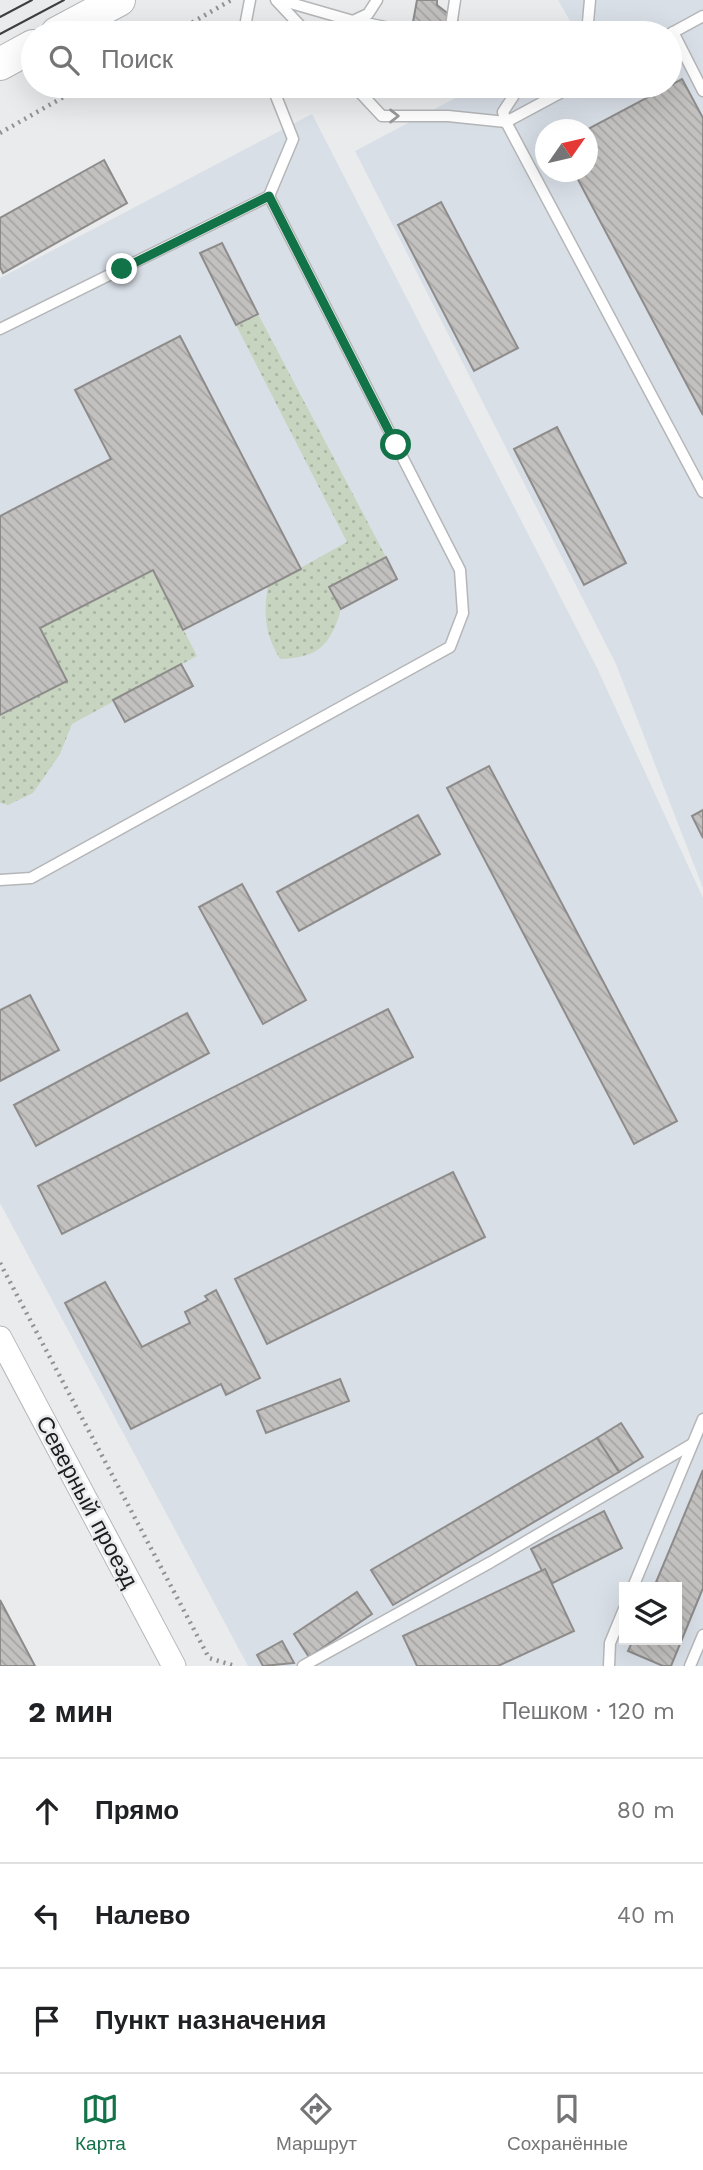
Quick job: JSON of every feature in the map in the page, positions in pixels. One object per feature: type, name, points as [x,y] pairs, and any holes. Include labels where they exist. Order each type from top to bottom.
[{"type":"main road","points":[[80,21],[119,0]]},
{"type":"main road","points":[[0,64],[21,53]]},
{"type":"street","name":"Северный проезд","points":[[0,1338],[174,1666]]},
{"type":"lane","points":[[246,21],[250,0]]},
{"type":"lane","points":[[278,0],[353,21],[368,14],[377,0]]},
{"type":"lane","points":[[278,0],[296,21]]},
{"type":"lane","points":[[452,21],[455,0]]},
{"type":"lane","points":[[588,21],[590,0]]},
{"type":"lane","points":[[682,27],[703,16]]},
{"type":"lane","points":[[682,53],[703,92]]},
{"type":"lane","points":[[0,329],[269,196],[293,139],[277,98]]},
{"type":"lane","points":[[365,98],[382,116],[448,116],[506,122],[551,98]]},
{"type":"lane","points":[[512,98],[503,111],[506,122],[703,492]]},
{"type":"lane","points":[[0,880],[31,878],[450,647],[463,613],[460,570],[269,196]]},
{"type":"lane","points":[[635,1582],[703,1419]]},
{"type":"lane","points":[[303,1666],[491,1562],[692,1444]]},
{"type":"lane","points":[[609,1666],[610,1643],[619,1621]]},
{"type":"lane","points":[[690,1666],[703,1636]]},
{"type":"path","points":[[195,21],[231,0]]},
{"type":"path","points":[[0,133],[62,98]]},
{"type":"path","points":[[0,1263],[209,1658],[235,1666]]},
{"type":"shaded area","points":[[558,0],[703,0],[703,888],[616,664],[355,151],[455,98],[682,98],[682,21],[570,21]]},
{"type":"shaded area","points":[[312,114],[597,668],[703,898],[703,1666],[248,1666],[0,1203],[0,278]]},
{"type":"green space","points":[[258,314],[386,557],[330,587],[341,609],[333,632],[321,647],[304,656],[293,658],[280,659],[271,641],[266,615],[268,586],[347,542],[236,325]]},
{"type":"green space","points":[[153,570],[197,656],[72,724],[60,754],[33,793],[8,805],[0,803],[0,715],[66,681],[40,628]]},
{"type":"building","points":[[417,0],[437,0],[437,5],[458,21],[413,21]]},
{"type":"building","points":[[682,79],[703,118],[703,415],[579,182],[598,182],[598,124],[646,98],[682,98]]},
{"type":"building","points":[[104,160],[127,203],[3,273],[0,267],[0,218]]},
{"type":"building","points":[[441,202],[518,348],[474,371],[398,225]]},
{"type":"building","points":[[222,243],[258,314],[236,325],[200,253]]},
{"type":"building","points":[[180,336],[301,569],[183,630],[153,570],[40,628],[67,681],[0,715],[0,516],[111,459],[75,390]]},
{"type":"building","points":[[557,427],[626,563],[584,585],[514,449]]},
{"type":"building","points":[[386,557],[397,579],[341,609],[329,587]]},
{"type":"building","points":[[181,664],[193,686],[125,722],[113,700]]},
{"type":"building","points":[[489,766],[677,1121],[634,1144],[447,788]]},
{"type":"building","points":[[703,810],[703,838],[692,816]]},
{"type":"building","points":[[418,815],[440,854],[299,931],[277,892]]},
{"type":"building","points":[[242,884],[306,1000],[263,1024],[199,907]]},
{"type":"building","points":[[30,995],[59,1050],[0,1081],[0,1010]]},
{"type":"building","points":[[388,1009],[413,1057],[62,1234],[38,1186]]},
{"type":"building","points":[[187,1013],[209,1053],[36,1146],[14,1105]]},
{"type":"building","points":[[453,1172],[485,1237],[267,1344],[235,1279]]},
{"type":"building","points":[[105,1282],[142,1347],[190,1323],[185,1312],[208,1300],[205,1296],[216,1290],[260,1378],[226,1395],[221,1384],[131,1429],[65,1303]]},
{"type":"building","points":[[340,1379],[349,1401],[266,1433],[257,1411]]},
{"type":"building","points":[[621,1423],[643,1457],[619,1472],[597,1438]]},
{"type":"building","points":[[597,1438],[619,1472],[393,1605],[371,1570]]},
{"type":"building","points":[[703,1470],[703,1588],[682,1639],[682,1582],[656,1582]]},
{"type":"building","points":[[604,1511],[622,1548],[549,1585],[531,1549]]},
{"type":"building","points":[[545,1569],[574,1631],[498,1666],[417,1666],[403,1636]]},
{"type":"building","points":[[357,1592],[372,1614],[309,1657],[294,1634]]},
{"type":"building","points":[[0,1600],[35,1666],[0,1666]]},
{"type":"building","points":[[282,1641],[294,1663],[263,1666],[257,1655]]},
{"type":"building","points":[[631,1645],[680,1645],[671,1666],[663,1666],[628,1651]]},
{"type":"tram line","points":[[0,17],[32,0]]},
{"type":"tram line","points":[[24,21],[64,0]]},
{"type":"tram line","points":[[0,34],[21,23]]},
{"type":"route","points":[[122,269],[269,196],[396,445]]}]
